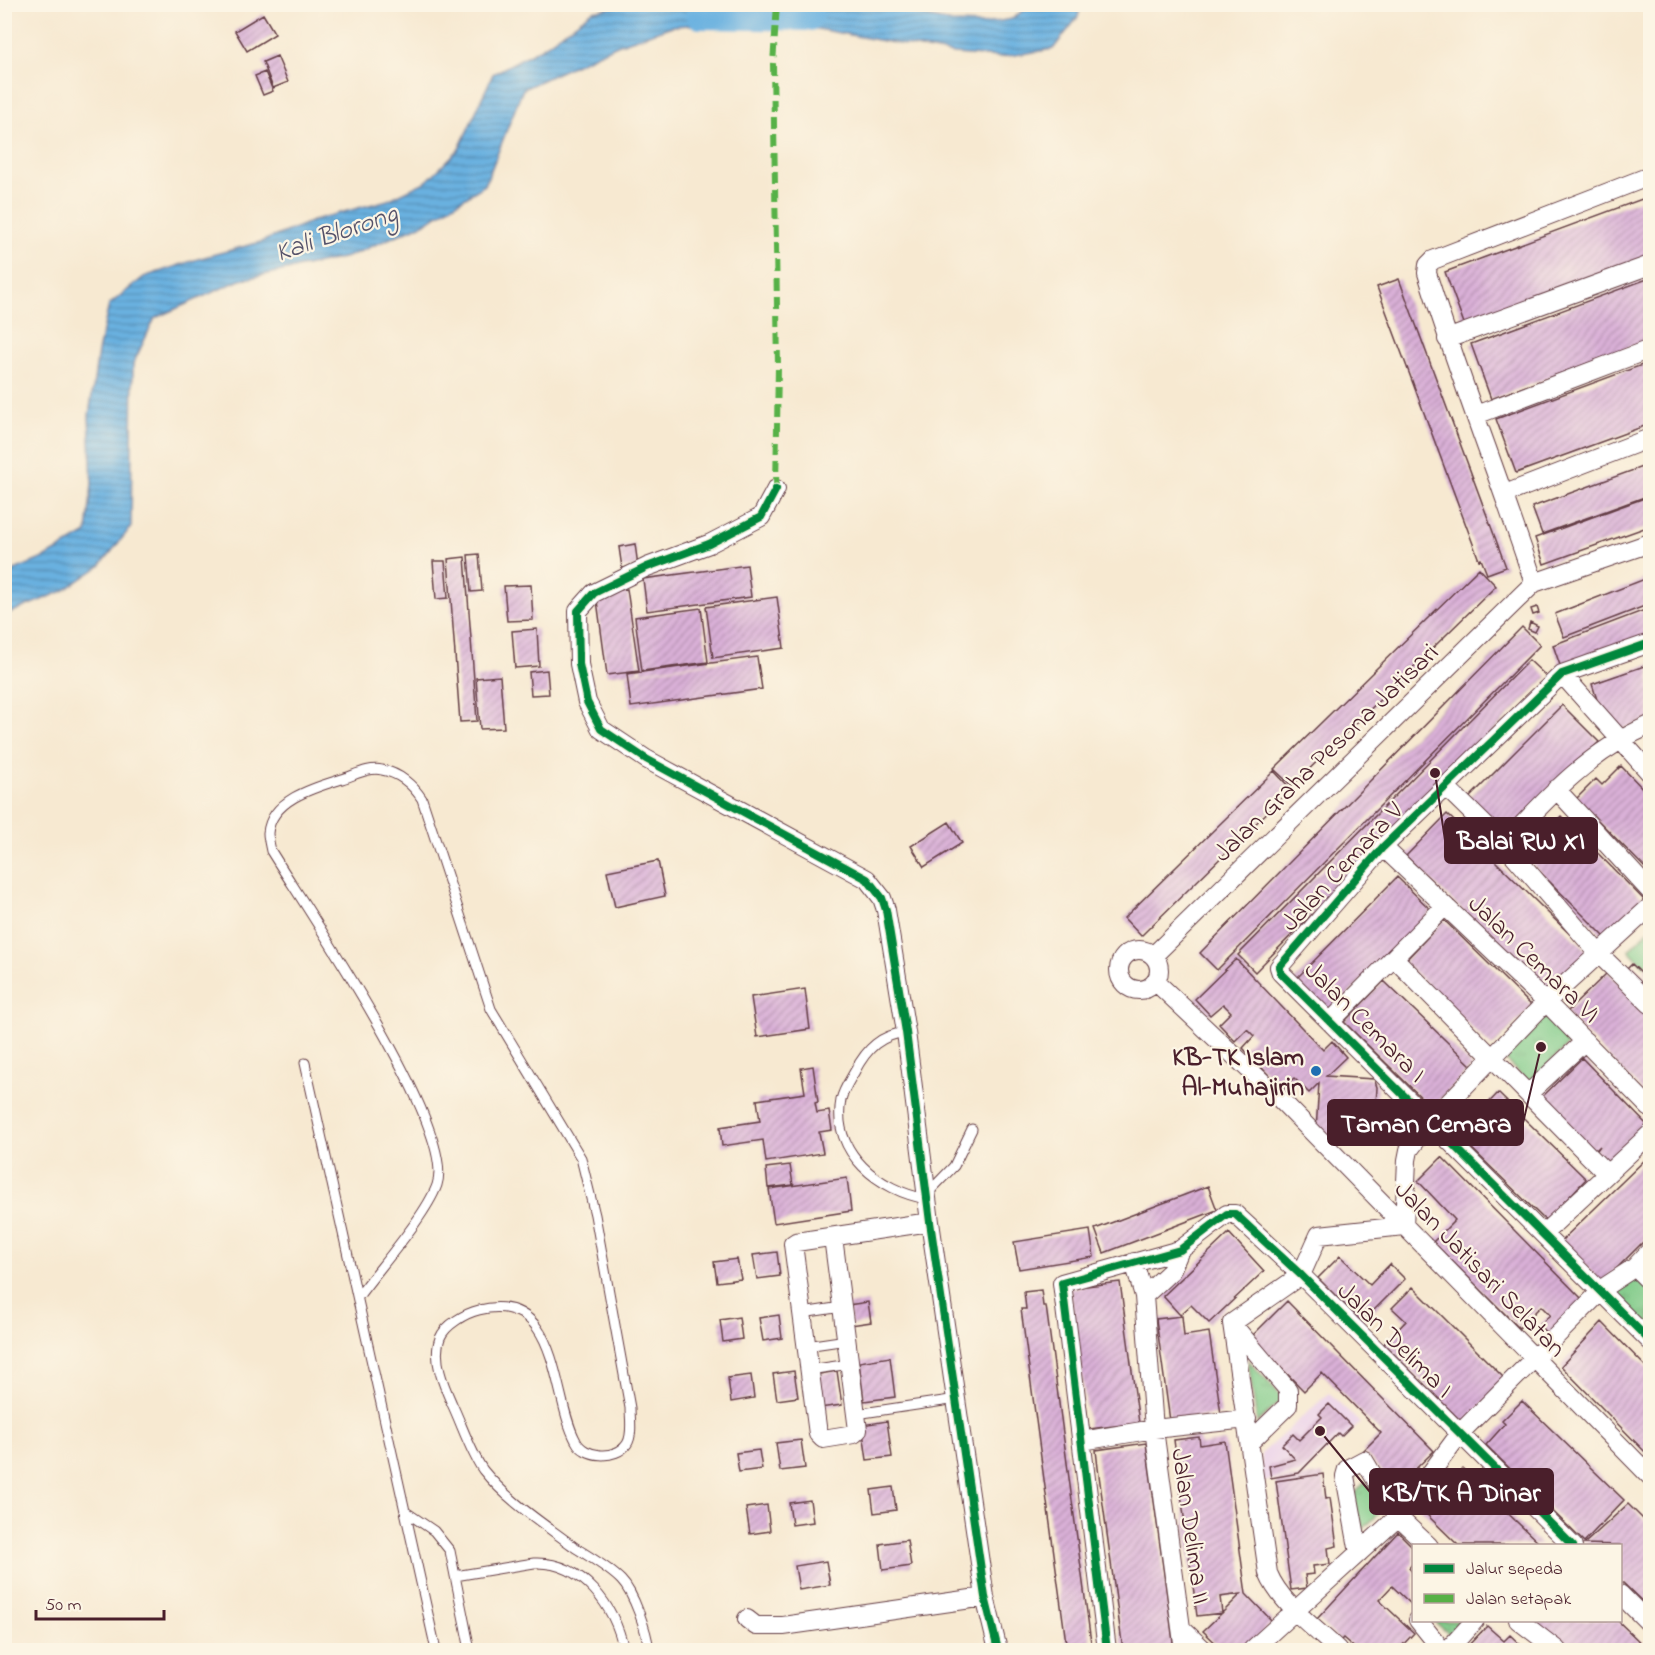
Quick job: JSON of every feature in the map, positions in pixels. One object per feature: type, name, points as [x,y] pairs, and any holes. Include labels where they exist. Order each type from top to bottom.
[{"type":"street","points":[[1534,584],[1505,494],[1447,339],[1427,273],[1428,265],[1433,260],[1650,176]]},
{"type":"street","points":[[1447,339],[1650,265]]},
{"type":"street","points":[[1476,415],[1650,349]]},
{"type":"street","points":[[1505,494],[1650,438]]},
{"type":"street","points":[[776,489],[761,517],[709,544],[647,567],[594,593],[578,611],[579,664],[587,702],[601,729],[646,759],[867,879],[882,898],[886,910],[906,1032],[930,1222],[985,1597],[998,1650]]},
{"type":"street","name":"Jalan Graha Pesona Jatisari","points":[[1153,956],[1534,584],[1650,543]]},
{"type":"street","points":[[1650,643],[1562,674],[1650,773]]},
{"type":"street","name":"Jalan Cemara V","points":[[1281,962],[1383,847],[1562,674]]},
{"type":"street","points":[[1504,844],[1556,789],[1618,739],[1650,725]]},
{"type":"street","points":[[1446,787],[1504,844],[1600,955],[1650,1004]]},
{"type":"street","points":[[1556,789],[1650,891]]},
{"type":"street","name":"Jalan Cemara VI","points":[[1383,847],[1546,1002],[1650,1108]]},
{"type":"street","points":[[1330,1022],[1444,906]]},
{"type":"street","points":[[1232,1323],[1301,1275],[1319,1236],[1404,1226],[1409,1150],[1430,1122],[1546,1002],[1650,907]]},
{"type":"street","points":[[1134,951],[1153,956],[1159,968],[1156,981],[1145,989],[1138,990],[1126,985],[1120,973],[1123,959],[1134,951]]},
{"type":"street","points":[[1394,958],[1607,1174]]},
{"type":"street","name":"Jalan Cemara I","points":[[1281,962],[1281,973],[1650,1341]]},
{"type":"street","name":"Jalan Jatisari Selatan","points":[[1156,981],[1275,1095],[1650,1476]]},
{"type":"street","points":[[1529,1093],[1585,1041]]},
{"type":"street","points":[[1543,1234],[1650,1134]]},
{"type":"street","name":"Jalan Delima I","points":[[1180,1250],[1227,1214],[1235,1215],[1301,1275],[1572,1544]]},
{"type":"street","points":[[833,1237],[857,1432],[820,1438],[792,1244],[833,1237],[930,1222]]},
{"type":"street","points":[[1107,1650],[1062,1283],[1180,1250]]},
{"type":"street","points":[[1144,1296],[1171,1271],[1180,1250]]},
{"type":"street","points":[[1252,1650],[1398,1517],[1461,1432],[1601,1291],[1635,1267],[1650,1251]]},
{"type":"street","points":[[1082,1442],[1154,1429],[1144,1296],[1134,1262]]},
{"type":"street","points":[[1635,1267],[1650,1282]]},
{"type":"street","points":[[1232,1323],[1268,1573],[1272,1582],[1296,1610],[1338,1650]]},
{"type":"street","points":[[1232,1323],[1288,1390],[1290,1398],[1288,1406],[1250,1442]]},
{"type":"street","name":"Jalan Delima II","points":[[1184,1650],[1154,1429],[1247,1419]]},
{"type":"street","points":[[1359,1553],[1345,1476],[1347,1469],[1361,1460],[1365,1460],[1398,1517],[1429,1544]]},
{"type":"street","points":[[1622,1596],[1650,1624]]},
{"type":"street","points":[[747,1619],[756,1626],[783,1626],[985,1597]]},
{"type":"street","points":[[1420,1622],[1442,1650]]},
{"type":"street","points":[[1448,1650],[1473,1622]]},
{"type":"street","points":[[1520,1622],[1544,1646]]},
{"type":"street","points":[[1181,1628],[1204,1650]]},
{"type":"lane","points":[[358,1297],[428,1202],[437,1184],[440,1166],[422,1109],[393,1050],[271,851],[268,832],[276,815],[293,797],[357,774],[380,769],[408,782],[422,799],[491,1009],[581,1158],[595,1215],[630,1408],[628,1440],[618,1451],[601,1455],[584,1450],[576,1443],[560,1382],[539,1331],[527,1317],[515,1309],[496,1306],[469,1313],[444,1332],[438,1348],[440,1372],[482,1468],[509,1499],[623,1581],[647,1633],[650,1650]]},
{"type":"lane","points":[[906,1032],[880,1038],[870,1049],[842,1097],[840,1114],[842,1134],[854,1158],[883,1183],[912,1197],[927,1197],[954,1166],[972,1129]]},
{"type":"lane","points":[[306,1063],[436,1650]]},
{"type":"lane","points":[[802,1313],[842,1307]]},
{"type":"lane","points":[[806,1346],[847,1340]]},
{"type":"lane","points":[[809,1370],[850,1364]]},
{"type":"lane","points":[[856,1414],[957,1399]]},
{"type":"lane","points":[[406,1512],[434,1531],[450,1551],[470,1650]]},
{"type":"lane","points":[[455,1576],[546,1562],[570,1571],[597,1592],[608,1606],[624,1650]]},
{"type":"shaded area","points":[[1329,1393],[1360,1423],[1341,1442],[1337,1439],[1304,1474],[1263,1482],[1261,1454]]},
{"type":"green space","points":[[1650,929],[1650,960],[1644,966],[1629,950]]},
{"type":"green space","points":[[1552,1010],[1577,1035],[1530,1084],[1504,1059]]},
{"type":"green space","points":[[1635,1275],[1650,1292],[1650,1331],[1615,1294]]},
{"type":"green space","points":[[1248,1360],[1283,1398],[1257,1423]]},
{"type":"green space","points":[[1365,1482],[1387,1506],[1363,1529],[1351,1498]]},
{"type":"green space","points":[[1435,1622],[1464,1622],[1449,1634]]},
{"type":"water","points":[[629,4],[742,5],[743,22],[672,26],[617,45],[523,89],[485,185],[423,224],[347,257],[240,280],[155,318],[133,364],[131,527],[100,566],[63,591],[5,615],[5,574],[46,557],[87,533],[92,484],[89,416],[98,352],[109,305],[144,277],[201,258],[261,242],[318,219],[388,200],[427,181],[459,149],[493,74],[543,47],[593,11]]},
{"type":"water","points":[[768,5],[873,5],[891,7],[952,23],[983,24],[1012,19],[1030,5],[1081,5],[1078,17],[1053,49],[1001,57],[954,54],[807,27],[768,27]]},
{"type":"building","points":[[263,14],[275,34],[247,51],[235,31]]},
{"type":"building","points":[[277,56],[288,82],[273,88],[263,62]]},
{"type":"building","points":[[265,72],[273,91],[263,95],[255,76]]},
{"type":"building","points":[[1650,196],[1650,258],[1465,326],[1445,272]]},
{"type":"building","points":[[1650,278],[1650,340],[1491,399],[1471,344]]},
{"type":"building","points":[[1399,279],[1506,567],[1487,574],[1481,559],[1479,560],[1377,287]]},
{"type":"building","points":[[1650,362],[1650,424],[1516,473],[1496,419]]},
{"type":"building","points":[[1650,464],[1650,495],[1542,534],[1532,507]]},
{"type":"building","points":[[1650,496],[1650,526],[1544,564],[1535,538]]},
{"type":"building","points":[[635,544],[638,566],[622,568],[619,547]]},
{"type":"building","points":[[479,554],[482,591],[471,592],[468,555]]},
{"type":"building","points":[[465,557],[477,721],[460,722],[448,559]]},
{"type":"building","points":[[433,561],[445,561],[448,598],[436,599]]},
{"type":"building","points":[[747,565],[751,597],[647,611],[643,579]]},
{"type":"building","points":[[1479,568],[1496,586],[1292,786],[1274,769]]},
{"type":"building","points":[[1650,577],[1650,604],[1564,637],[1555,614]]},
{"type":"building","points":[[531,585],[533,620],[507,621],[504,586]]},
{"type":"building","points":[[627,589],[639,671],[607,675],[596,593]]},
{"type":"building","points":[[777,597],[784,648],[713,658],[706,607]]},
{"type":"building","points":[[1537,607],[1539,613],[1533,615],[1531,609]]},
{"type":"building","points":[[701,608],[708,662],[642,671],[635,617]]},
{"type":"building","points":[[1650,608],[1650,637],[1562,671],[1553,645]]},
{"type":"building","points":[[1530,622],[1538,626],[1535,632],[1528,629]]},
{"type":"building","points":[[1522,627],[1540,645],[1217,970],[1200,953]]},
{"type":"building","points":[[537,629],[539,666],[515,668],[512,631]]},
{"type":"building","points":[[757,657],[762,689],[631,707],[627,674]]},
{"type":"building","points":[[1529,660],[1547,677],[1255,972],[1238,955]]},
{"type":"building","points":[[1650,664],[1650,719],[1617,731],[1600,709],[1592,684]]},
{"type":"building","points":[[547,670],[549,694],[531,695],[529,672]]},
{"type":"building","points":[[500,676],[504,728],[480,729],[476,678]]},
{"type":"building","points":[[1562,705],[1599,742],[1502,839],[1465,802]]},
{"type":"building","points":[[1621,766],[1650,796],[1650,873],[1593,815],[1589,819],[1572,803],[1596,779],[1602,785]]},
{"type":"building","points":[[1274,771],[1291,789],[1141,936],[1124,918]]},
{"type":"building","points":[[1447,814],[1589,953],[1549,994],[1406,856]]},
{"type":"building","points":[[1561,816],[1647,903],[1609,941],[1523,855]]},
{"type":"building","points":[[949,822],[962,843],[924,867],[911,846]]},
{"type":"building","points":[[658,861],[665,896],[615,907],[607,871]]},
{"type":"building","points":[[1397,877],[1432,911],[1328,1015],[1294,981]]},
{"type":"building","points":[[1444,920],[1532,1006],[1492,1047],[1404,962]]},
{"type":"building","points":[[1236,959],[1323,1050],[1332,1041],[1346,1057],[1326,1076],[1374,1079],[1377,1087],[1374,1143],[1323,1139],[1316,1131],[1319,1083],[1309,1093],[1294,1078],[1282,1089],[1243,1048],[1254,1036],[1247,1029],[1235,1041],[1219,1024],[1231,1012],[1223,1004],[1210,1015],[1195,999]]},
{"type":"building","points":[[1632,964],[1648,980],[1640,988],[1624,972]]},
{"type":"building","points":[[1650,964],[1650,978],[1644,971]]},
{"type":"building","points":[[1608,972],[1650,1016],[1650,1099],[1566,1013]]},
{"type":"building","points":[[1384,981],[1472,1066],[1432,1108],[1344,1022]]},
{"type":"building","points":[[805,989],[810,1029],[757,1037],[751,997]]},
{"type":"building","points":[[1582,1058],[1648,1126],[1607,1167],[1594,1154],[1600,1146],[1593,1153],[1540,1099]]},
{"type":"building","points":[[813,1066],[818,1102],[815,1103],[817,1113],[829,1111],[832,1130],[819,1132],[823,1153],[766,1162],[763,1140],[722,1146],[720,1127],[760,1121],[757,1100],[805,1093],[801,1068]]},
{"type":"building","points":[[1498,1093],[1586,1179],[1546,1221],[1458,1135]]},
{"type":"building","points":[[1649,1156],[1650,1235],[1602,1283],[1561,1241]]},
{"type":"building","points":[[1442,1157],[1585,1302],[1550,1337],[1539,1325],[1550,1315],[1541,1306],[1519,1328],[1433,1242],[1455,1220],[1418,1181]]},
{"type":"building","points":[[790,1165],[793,1185],[768,1188],[766,1168]]},
{"type":"building","points":[[847,1178],[851,1211],[774,1223],[769,1189]]},
{"type":"building","points":[[1208,1186],[1217,1210],[1104,1253],[1095,1229]]},
{"type":"building","points":[[1090,1230],[1094,1257],[1019,1269],[1014,1242]]},
{"type":"building","points":[[1229,1233],[1264,1271],[1209,1323],[1191,1305],[1180,1315],[1163,1296]]},
{"type":"building","points":[[777,1252],[780,1276],[757,1279],[753,1255]]},
{"type":"building","points":[[1340,1256],[1370,1285],[1390,1264],[1405,1279],[1362,1322],[1318,1278]]},
{"type":"building","points":[[737,1259],[741,1279],[717,1282],[714,1262]]},
{"type":"building","points":[[1120,1282],[1139,1423],[1089,1429],[1070,1288]]},
{"type":"building","points":[[1413,1287],[1506,1380],[1464,1424],[1384,1344],[1406,1321],[1392,1308]]},
{"type":"building","points":[[1041,1290],[1043,1306],[1046,1306],[1092,1650],[1067,1650],[1021,1309],[1026,1309],[1024,1292]]},
{"type":"building","points":[[1287,1301],[1434,1451],[1397,1487],[1363,1451],[1381,1433],[1322,1373],[1304,1391],[1251,1337]]},
{"type":"building","points":[[868,1302],[871,1322],[851,1325],[848,1305]]},
{"type":"building","points":[[779,1315],[782,1338],[763,1341],[759,1318]]},
{"type":"building","points":[[1182,1316],[1184,1336],[1209,1332],[1221,1414],[1170,1421],[1156,1319]]},
{"type":"building","points":[[739,1317],[742,1339],[723,1342],[720,1320]]},
{"type":"building","points":[[1602,1322],[1650,1371],[1650,1457],[1561,1366]]},
{"type":"building","points":[[890,1357],[895,1397],[864,1401],[859,1362]]},
{"type":"building","points":[[794,1371],[798,1397],[777,1400],[773,1374]]},
{"type":"building","points":[[837,1371],[842,1405],[819,1408],[814,1375]]},
{"type":"building","points":[[751,1375],[754,1398],[731,1402],[728,1378]]},
{"type":"building","points":[[1522,1401],[1624,1500],[1584,1542],[1486,1445],[1505,1424],[1502,1421]]},
{"type":"building","points":[[1329,1404],[1351,1426],[1341,1436],[1338,1433],[1299,1473],[1271,1478],[1269,1466],[1295,1459],[1282,1445],[1293,1434],[1299,1440],[1322,1417],[1319,1414]]},
{"type":"building","points":[[887,1421],[892,1457],[867,1460],[862,1425]]},
{"type":"building","points":[[1199,1437],[1200,1445],[1225,1441],[1246,1594],[1273,1622],[1243,1650],[1223,1650],[1203,1631],[1222,1613],[1197,1616],[1174,1440]],"holes":[[[1241,1594],[1222,1613],[1220,1597]]]},
{"type":"building","points":[[801,1440],[805,1468],[780,1471],[776,1443]]},
{"type":"building","points":[[1146,1443],[1174,1650],[1123,1650],[1098,1468],[1096,1450]]},
{"type":"building","points":[[759,1450],[762,1469],[739,1472],[736,1453]]},
{"type":"building","points":[[1463,1469],[1540,1544],[1457,1544],[1419,1507],[1439,1486],[1442,1489]]},
{"type":"building","points":[[1323,1474],[1326,1499],[1330,1498],[1337,1546],[1328,1548],[1330,1564],[1313,1566],[1314,1574],[1305,1575],[1307,1588],[1291,1590],[1276,1481]]},
{"type":"building","points":[[893,1487],[896,1510],[874,1513],[871,1490]]},
{"type":"building","points":[[810,1500],[813,1522],[792,1525],[789,1503]]},
{"type":"building","points":[[1628,1504],[1650,1526],[1650,1609],[1622,1582],[1622,1544],[1584,1544]]},
{"type":"building","points":[[767,1505],[770,1531],[750,1534],[746,1508]]},
{"type":"building","points":[[1398,1532],[1412,1546],[1412,1564],[1409,1568],[1412,1572],[1412,1602],[1411,1604],[1392,1586],[1379,1600],[1414,1633],[1398,1650],[1357,1650],[1343,1638],[1340,1641],[1317,1619]]},
{"type":"building","points":[[907,1540],[911,1566],[883,1570],[880,1544]]},
{"type":"building","points":[[826,1561],[830,1585],[799,1590],[795,1566]]},
{"type":"building","points":[[1536,1622],[1619,1622],[1648,1650],[1565,1650]]},
{"type":"building","points":[[1487,1626],[1504,1641],[1510,1635],[1526,1650],[1464,1650]]},
{"type":"waterway","name":"Kali Blorong","points":[[701,14],[809,16]]},
{"type":"marked path","points":[[776,489],[778,366],[773,64],[777,4]]},
{"type":"cycle path","points":[[776,489],[761,517],[709,544],[647,567],[594,593],[578,611],[579,664],[587,702],[601,729],[646,759],[867,879],[882,898],[886,910],[906,1032],[930,1222],[985,1597],[998,1650]]},
{"type":"cycle path","points":[[1650,643],[1562,674],[1383,847],[1279,967],[1281,973],[1650,1341]]},
{"type":"cycle path","points":[[1107,1650],[1062,1283],[1180,1250],[1227,1214],[1235,1214],[1301,1275],[1571,1544]]},
{"type":"place","name":"Balai RW XI","points":[[1435,773]]},
{"type":"place","name":"Taman Cemara","points":[[1541,1047]]},
{"type":"place","name":"KB-TK Islam Al-Muhajirin","points":[[1316,1071]]},
{"type":"place","name":"KB/TK A Dinar","points":[[1320,1431]]}]
